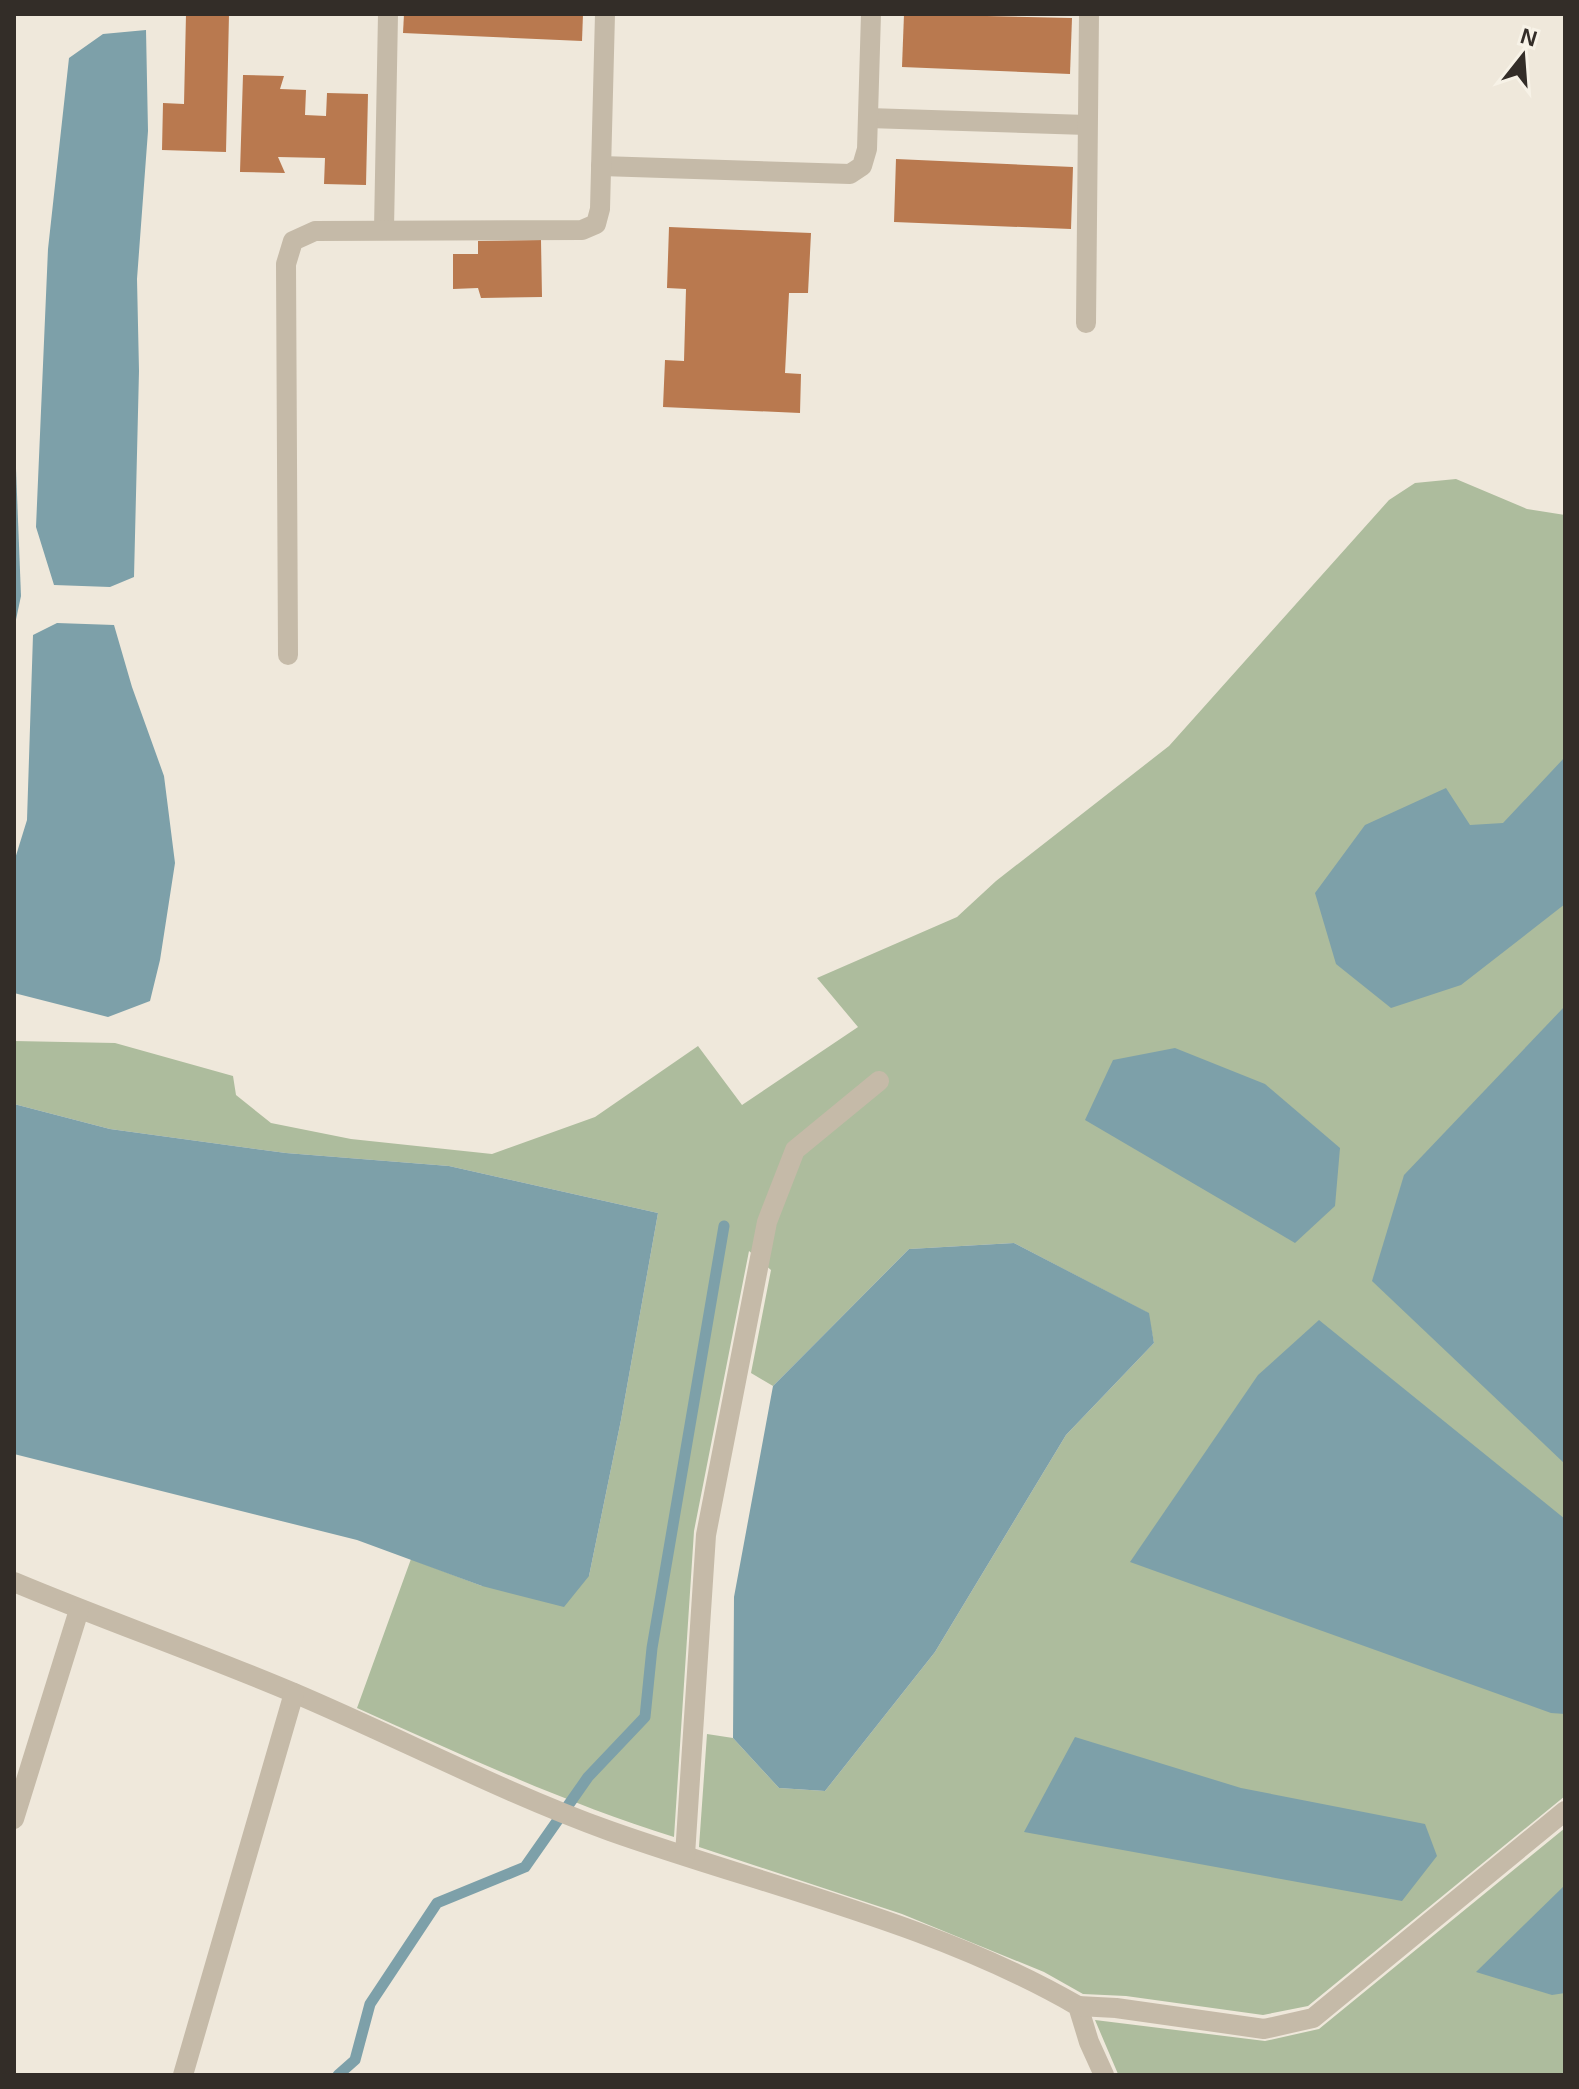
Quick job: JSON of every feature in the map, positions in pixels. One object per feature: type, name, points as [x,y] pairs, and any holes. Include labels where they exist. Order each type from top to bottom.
[{"type":"street","points":[[384,229],[388,14]]},
{"type":"street","points":[[288,655],[286,264],[293,241],[315,231],[582,230],[596,224],[600,209],[605,14]]},
{"type":"street","points":[[601,166],[850,174],[862,166],[867,149],[871,14]]},
{"type":"street","points":[[1086,323],[1089,14]]},
{"type":"street","points":[[868,118],[1087,125]]},
{"type":"street","points":[[685,1855],[706,1535],[767,1222],[795,1150],[879,1081]]},
{"type":"street","points":[[14,1582],[294,1693],[517,1793],[609,1830],[896,1926],[1037,1983],[1078,2006],[1116,2008],[1264,2029],[1313,2018],[1565,1811]]},
{"type":"street","points":[[14,1819],[79,1610]]},
{"type":"street","points":[[185,2067],[294,1693]]},
{"type":"street","points":[[1078,2006],[1089,2042],[1104,2075]]},
{"type":"green space","points":[[1456,479],[1527,509],[1565,515],[1565,1796],[1308,2006],[1263,2015],[1126,1996],[1083,1994],[1044,1972],[902,1914],[699,1847],[707,1734],[733,1738],[779,1788],[825,1791],[935,1652],[1066,1435],[1154,1343],[1148,1313],[1014,1243],[909,1249],[773,1386],[751,1373],[771,1270],[749,1251],[694,1531],[674,1837],[553,1794],[357,1708],[411,1559],[482,1586],[589,1576],[658,1213],[449,1166],[286,1153],[110,1129],[14,1104],[14,1041],[115,1043],[233,1076],[236,1095],[271,1123],[351,1139],[492,1154],[595,1117],[698,1046],[742,1105],[858,1027],[817,978],[957,917],[996,881],[1169,746],[1389,500],[1415,483]]},
{"type":"green space","points":[[1565,1828],[1565,2075],[1118,2074],[1095,2020],[1265,2041],[1319,2029]]},
{"type":"water","points":[[146,30],[148,131],[137,279],[139,371],[134,577],[110,587],[54,585],[36,527],[48,249],[69,58],[103,34]]},
{"type":"water","points":[[14,418],[21,596],[14,629]]},
{"type":"water","points":[[57,623],[114,625],[132,687],[164,776],[175,863],[160,960],[150,1001],[108,1017],[14,993],[14,862],[27,820],[33,635]]},
{"type":"water","points":[[1565,757],[1565,904],[1461,985],[1391,1008],[1336,964],[1315,893],[1365,825],[1446,788],[1470,825],[1503,823]]},
{"type":"water","points":[[1565,1006],[1565,1464],[1372,1281],[1404,1175]]},
{"type":"water","points":[[1175,1048],[1265,1084],[1340,1148],[1335,1206],[1295,1243],[1085,1120],[1113,1060]]},
{"type":"water","points":[[14,1104],[110,1129],[286,1153],[449,1166],[658,1213],[589,1576],[564,1607],[482,1586],[357,1540],[14,1454]]},
{"type":"water","points":[[1014,1243],[1149,1313],[1154,1343],[1066,1435],[935,1652],[825,1791],[779,1788],[733,1738],[734,1597],[773,1386],[909,1249]]},
{"type":"water","points":[[1319,1320],[1565,1519],[1565,1714],[1551,1713],[1130,1562],[1258,1375]]},
{"type":"water","points":[[1075,1737],[1241,1788],[1425,1824],[1437,1856],[1402,1901],[1024,1832]]},
{"type":"water","points":[[1565,1885],[1565,1993],[1552,1995],[1476,1972]]},
{"type":"building","points":[[186,14],[229,14],[226,152],[162,150],[163,103],[184,104]]},
{"type":"building","points":[[404,14],[583,14],[582,41],[403,33]]},
{"type":"building","points":[[904,14],[1072,18],[1070,74],[902,67]]},
{"type":"building","points":[[243,75],[284,76],[280,89],[306,90],[305,115],[326,116],[327,93],[368,94],[366,185],[324,184],[325,158],[278,157],[285,173],[240,172]]},
{"type":"building","points":[[896,159],[1073,167],[1071,229],[894,222]]},
{"type":"building","points":[[669,227],[811,233],[808,293],[789,293],[785,373],[801,374],[800,413],[663,407],[665,360],[684,361],[686,289],[667,288]]},
{"type":"building","points":[[541,240],[542,297],[481,298],[478,288],[453,289],[453,254],[478,254],[478,241]]},
{"type":"waterway","points":[[338,2075],[355,2060],[370,2004],[437,1903],[525,1867],[588,1777],[645,1717],[652,1648],[724,1226]]}]
